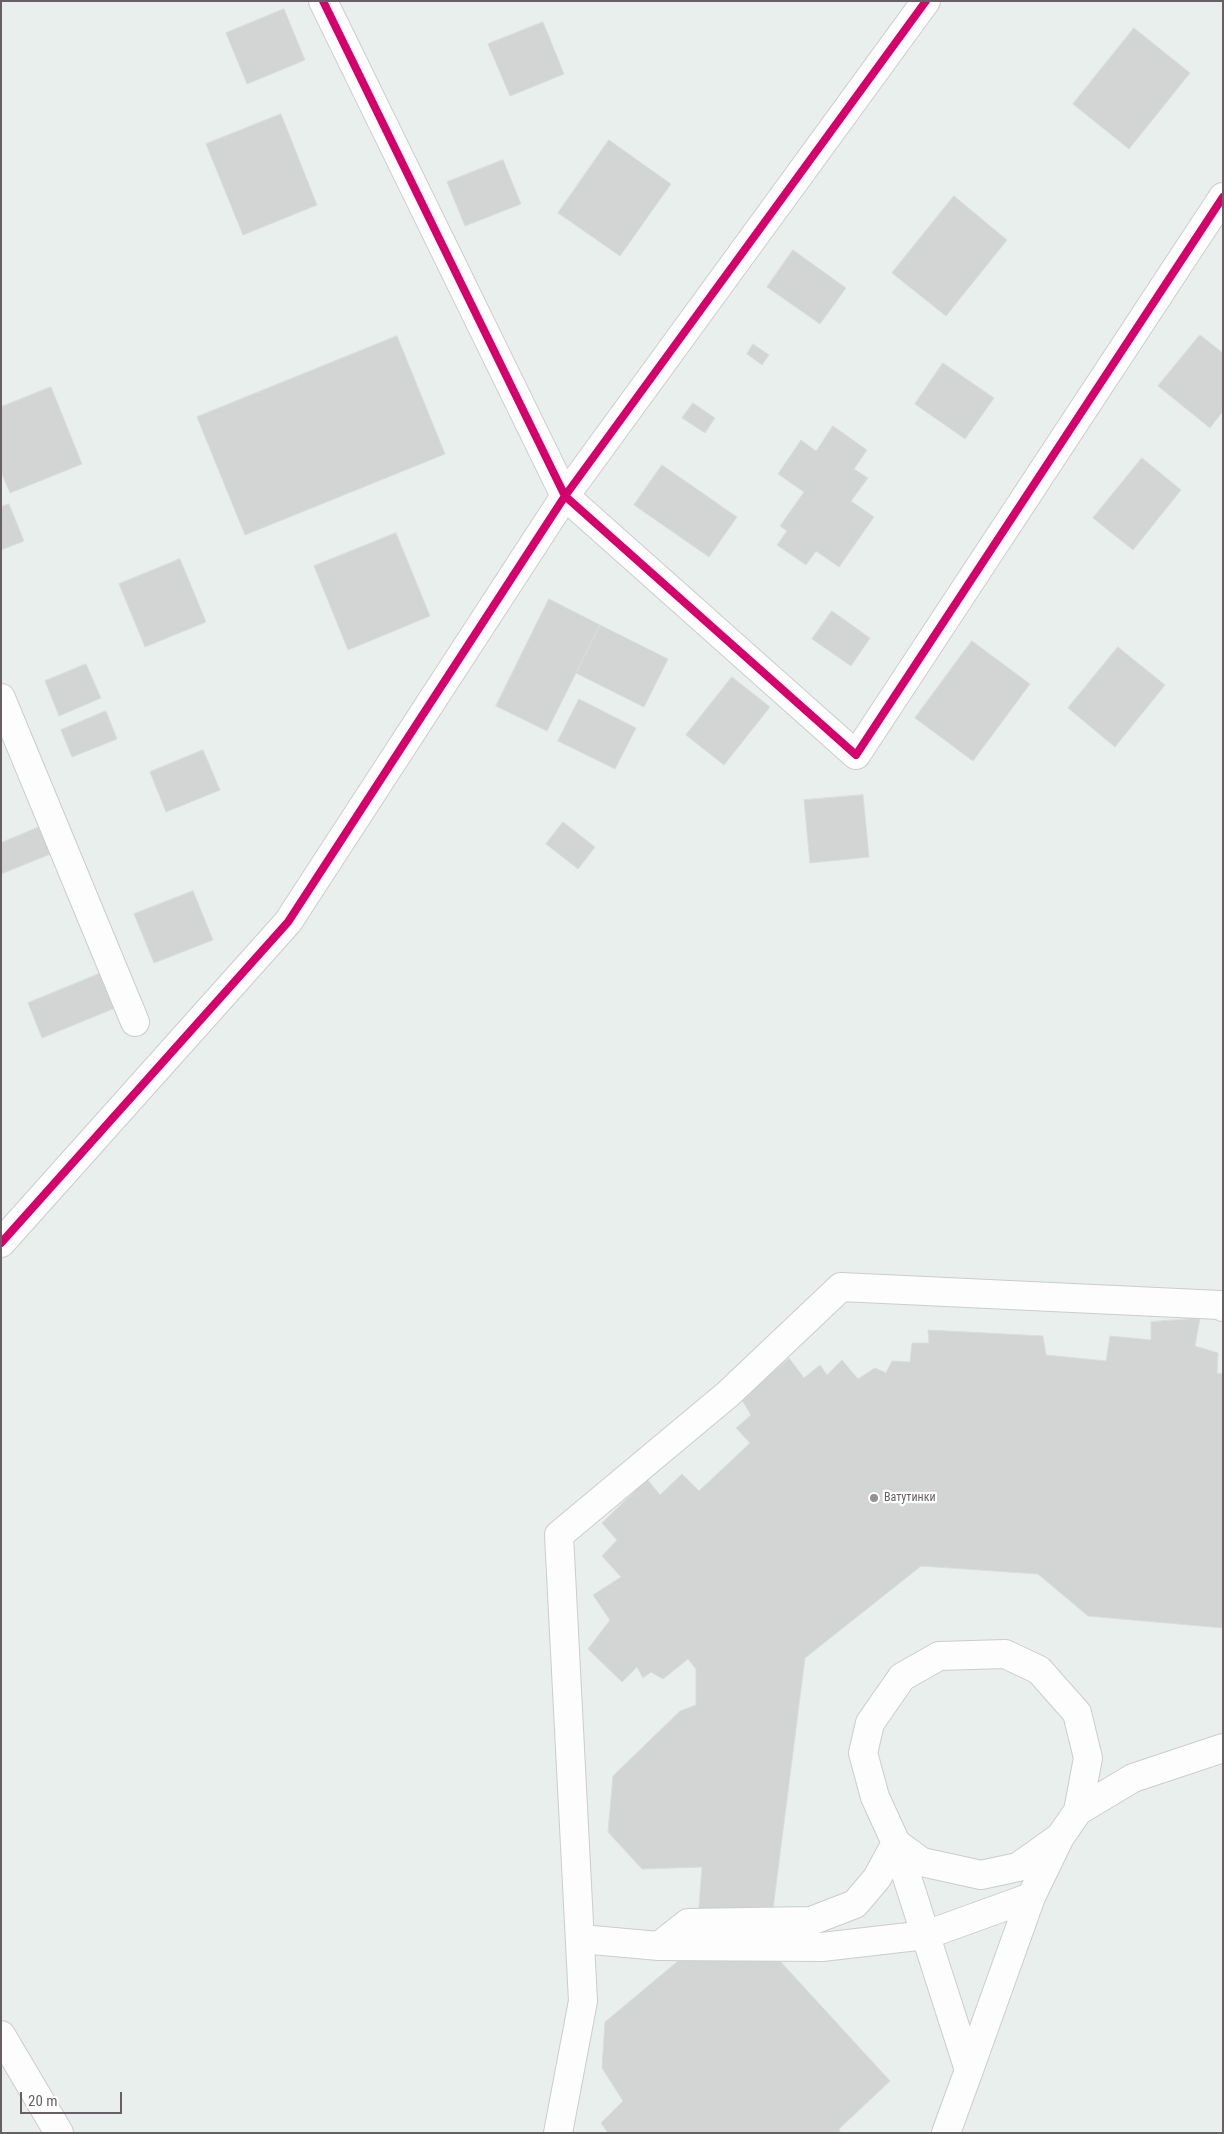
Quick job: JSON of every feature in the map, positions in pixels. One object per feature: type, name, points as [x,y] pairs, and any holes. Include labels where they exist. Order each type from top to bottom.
[{"type":"street","points":[[323,1],[565,496],[856,755],[1223,197]]},
{"type":"street","points":[[1,1243],[288,922],[565,496],[926,1]]},
{"type":"street","points":[[1,698],[135,1022]]},
{"type":"street","points":[[558,2133],[583,2001],[559,1534],[728,1394],[841,1287],[1220,1305],[1223,1307]]},
{"type":"street","points":[[946,2133],[970,2070],[1031,1897],[1060,1837],[1078,1811],[1088,1758],[1076,1713],[1039,1670],[1005,1654],[939,1656],[902,1677],[870,1723],[863,1753],[876,1797],[896,1843],[970,2070]]},
{"type":"street","points":[[1078,1811],[1133,1778],[1223,1748]]},
{"type":"street","points":[[896,1843],[922,1862],[980,1876],[1018,1867],[1060,1837]]},
{"type":"street","points":[[659,1946],[688,1923],[811,1921],[855,1904],[877,1878],[896,1843]]},
{"type":"street","points":[[581,1939],[659,1946],[822,1947],[926,1936],[1031,1897]]},
{"type":"street","points":[[1,2035],[59,2133]]},
{"type":"building","points":[[284,9],[305,60],[247,84],[226,33]]},
{"type":"building","points":[[543,22],[564,74],[510,96],[488,44]]},
{"type":"building","points":[[1134,28],[1190,73],[1129,149],[1073,104]]},
{"type":"building","points":[[281,114],[317,205],[243,235],[206,144]]},
{"type":"building","points":[[609,140],[671,184],[620,256],[558,213]]},
{"type":"building","points":[[503,160],[521,204],[465,226],[447,182]]},
{"type":"building","points":[[954,196],[1007,240],[946,316],[892,273]]},
{"type":"building","points":[[793,250],[846,288],[820,324],[767,287]]},
{"type":"building","points":[[1200,335],[1223,353],[1223,411],[1210,428],[1158,386]]},
{"type":"building","points":[[397,336],[445,454],[245,535],[197,417]]},
{"type":"building","points":[[753,344],[769,355],[762,365],[747,354]]},
{"type":"building","points":[[943,363],[994,398],[965,439],[915,404]]},
{"type":"building","points":[[51,387],[82,464],[10,493],[1,472],[1,407]]},
{"type":"building","points":[[693,403],[715,418],[705,433],[682,418]]},
{"type":"building","points":[[833,426],[867,450],[854,469],[868,478],[851,501],[874,517],[839,567],[816,551],[806,565],[777,545],[787,531],[780,526],[804,492],[778,474],[801,440],[816,451]]},
{"type":"building","points":[[1142,458],[1181,490],[1133,550],[1093,518]]},
{"type":"building","points":[[662,465],[737,517],[709,557],[634,505]]},
{"type":"building","points":[[9,504],[24,541],[1,550],[1,507]]},
{"type":"building","points":[[396,533],[430,616],[348,650],[314,566]]},
{"type":"building","points":[[180,559],[206,622],[145,647],[119,584]]},
{"type":"building","points":[[549,599],[600,625],[547,731],[496,706]]},
{"type":"building","points":[[832,611],[870,638],[851,666],[812,639]]},
{"type":"building","points":[[600,625],[668,659],[644,707],[576,673]]},
{"type":"building","points":[[972,641],[1030,684],[973,761],[915,718]]},
{"type":"building","points":[[1118,647],[1165,685],[1115,747],[1068,708]]},
{"type":"building","points":[[86,664],[101,698],[59,716],[45,681]]},
{"type":"building","points":[[732,677],[770,707],[724,765],[686,735]]},
{"type":"building","points":[[579,699],[636,728],[615,769],[558,741]]},
{"type":"building","points":[[106,711],[117,739],[72,757],[61,730]]},
{"type":"building","points":[[203,750],[220,790],[166,812],[150,772]]},
{"type":"building","points":[[863,795],[869,857],[810,863],[804,800]]},
{"type":"building","points":[[563,822],[595,847],[578,869],[546,844]]},
{"type":"building","points":[[46,824],[58,851],[1,874],[1,843]]},
{"type":"building","points":[[193,891],[213,940],[154,963],[134,914]]},
{"type":"building","points":[[101,973],[115,1008],[42,1038],[28,1003]]},
{"type":"building","points":[[1200,1318],[1195,1346],[1218,1353],[1217,1373],[1223,1374],[1223,1628],[1088,1616],[1038,1574],[921,1566],[805,1658],[768,1948],[890,2081],[839,2129],[841,2133],[608,2133],[601,2123],[623,2101],[602,2068],[605,2022],[696,1946],[702,1867],[642,1869],[608,1832],[613,1776],[680,1711],[696,1705],[696,1669],[688,1659],[663,1679],[651,1672],[643,1678],[637,1667],[622,1682],[588,1649],[610,1620],[593,1595],[621,1577],[602,1556],[617,1540],[602,1523],[647,1479],[660,1495],[682,1474],[699,1491],[750,1443],[736,1428],[751,1415],[742,1400],[789,1358],[804,1378],[820,1365],[827,1375],[842,1360],[858,1379],[875,1368],[886,1373],[892,1361],[910,1362],[912,1343],[929,1343],[928,1330],[1043,1336],[1046,1355],[1106,1361],[1110,1336],[1151,1340],[1151,1322]]},
{"type":"cycle path","points":[[1,1243],[288,922],[565,496],[323,1]]},
{"type":"cycle path","points":[[926,1],[565,496],[856,755],[1223,197]]},
{"type":"place","name":"Ватутинки","points":[[874,1498]]}]
